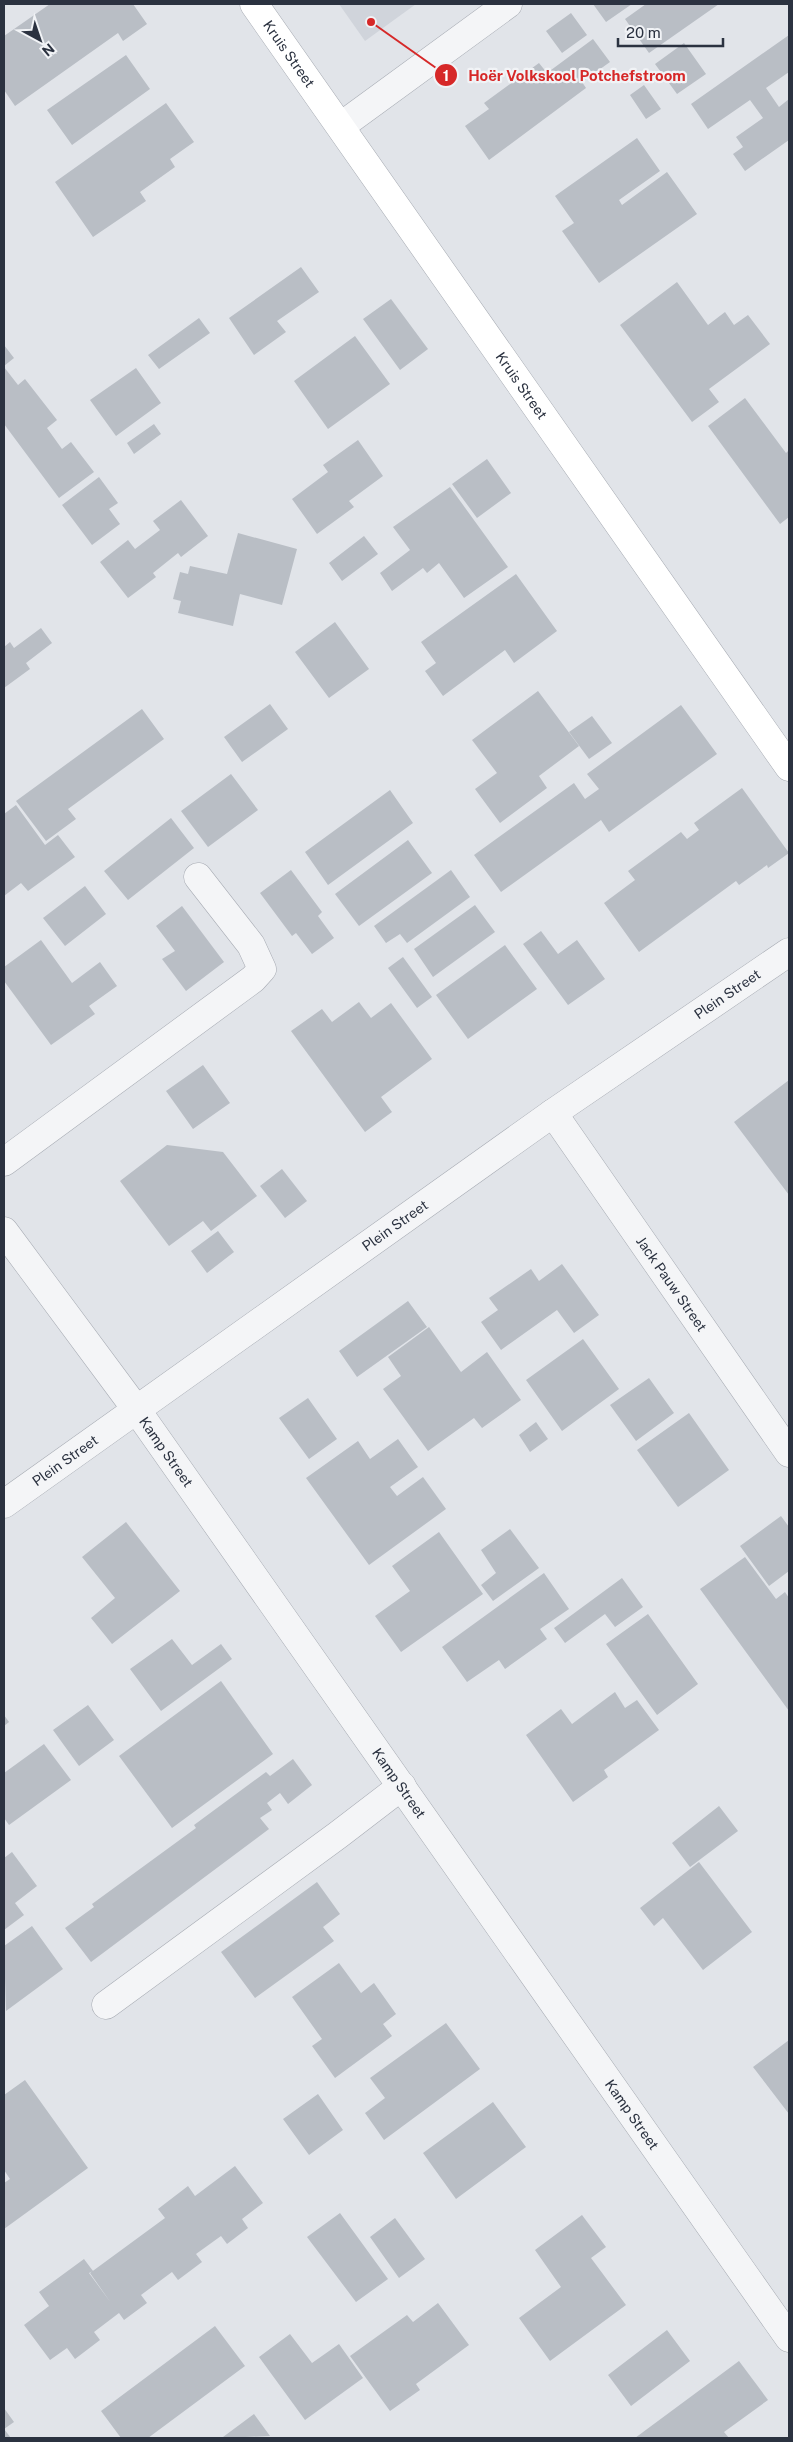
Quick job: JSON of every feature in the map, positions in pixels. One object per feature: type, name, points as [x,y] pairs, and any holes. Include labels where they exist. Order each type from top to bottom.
[{"type":"street","name":"Kruis Street","points":[[254,4],[789,767]]},
{"type":"street","points":[[341,126],[508,4]]},
{"type":"street","points":[[4,1162],[253,979],[262,969],[251,945],[198,877]]},
{"type":"street","name":"Plein Street","points":[[4,1504],[553,1113],[789,952]]},
{"type":"street","name":"Jack Pauw Street","points":[[553,1113],[789,1453]]},
{"type":"street","name":"Kamp Street","points":[[4,1231],[136,1409],[789,2338]]},
{"type":"street","points":[[106,2005],[402,1786]]},
{"type":"shaded area","points":[[339,4],[416,4],[365,41]]},
{"type":"building","points":[[50,4],[133,4],[147,24],[123,41],[118,33],[15,106],[4,90],[4,36]]},
{"type":"building","points":[[593,4],[632,4],[606,22]]},
{"type":"building","points":[[646,4],[719,4],[649,53],[625,19]]},
{"type":"building","points":[[571,13],[587,35],[562,53],[546,31]]},
{"type":"building","points":[[789,35],[789,72],[766,88],[779,107],[789,99],[789,140],[745,171],[733,154],[743,147],[736,137],[763,118],[750,100],[708,129],[691,104]]},
{"type":"building","points":[[593,39],[610,62],[582,82],[586,88],[489,160],[465,126],[489,109],[484,103],[539,63],[547,73]]},
{"type":"building","points":[[684,43],[706,74],[677,94],[655,64]]},
{"type":"building","points":[[126,55],[150,89],[72,145],[47,110]]},
{"type":"building","points":[[644,85],[661,109],[646,119],[630,95]]},
{"type":"building","points":[[166,103],[194,142],[170,159],[175,167],[140,192],[146,201],[93,237],[55,182]]},
{"type":"building","points":[[637,138],[660,171],[619,200],[622,205],[667,172],[697,214],[599,283],[562,231],[574,223],[555,196]]},
{"type":"building","points":[[301,267],[319,292],[277,321],[286,332],[254,355],[229,318]]},
{"type":"building","points":[[677,282],[708,325],[725,312],[734,325],[748,315],[770,344],[709,389],[719,402],[692,422],[620,325]]},
{"type":"building","points":[[391,299],[428,349],[400,370],[363,319]]},
{"type":"building","points":[[199,318],[210,333],[159,369],[148,355]]},
{"type":"building","points":[[355,336],[390,384],[328,429],[294,381]]},
{"type":"building","points":[[4,345],[14,358],[4,366]]},
{"type":"building","points":[[4,367],[18,385],[25,379],[57,420],[47,428],[62,449],[71,442],[94,472],[59,498],[4,424]]},
{"type":"building","points":[[136,368],[161,403],[116,436],[90,400]]},
{"type":"building","points":[[745,398],[786,453],[789,450],[789,517],[780,524],[708,426]]},
{"type":"building","points":[[154,424],[161,434],[134,454],[127,443]]},
{"type":"building","points":[[358,440],[383,476],[349,501],[354,507],[317,534],[292,499],[328,472],[323,465]]},
{"type":"building","points":[[487,459],[511,493],[477,518],[452,484]]},
{"type":"building","points":[[99,477],[118,503],[109,509],[120,524],[92,545],[62,505]]},
{"type":"building","points":[[450,487],[508,567],[464,598],[439,563],[427,573],[423,568],[392,591],[380,573],[410,550],[393,527]]},
{"type":"building","points":[[181,500],[208,536],[181,557],[178,553],[153,573],[156,577],[128,598],[100,562],[128,540],[135,549],[160,530],[153,521]]},
{"type":"building","points":[[238,533],[297,549],[282,605],[240,594],[233,626],[178,613],[181,601],[173,599],[180,572],[188,574],[190,566],[227,574]]},
{"type":"building","points":[[364,536],[378,554],[342,581],[329,563]]},
{"type":"building","points":[[516,574],[557,631],[514,663],[505,650],[443,696],[425,671],[436,663],[421,642]]},
{"type":"building","points":[[335,622],[369,669],[329,698],[295,652]]},
{"type":"building","points":[[41,628],[52,643],[26,663],[30,669],[4,688],[4,647],[10,642],[14,648]]},
{"type":"building","points":[[538,691],[579,746],[539,776],[547,788],[500,823],[475,789],[497,773],[472,740]]},
{"type":"building","points":[[270,704],[288,729],[242,762],[224,737]]},
{"type":"building","points":[[681,705],[717,754],[609,832],[601,820],[501,892],[474,855],[574,783],[585,799],[599,789],[587,774]]},
{"type":"building","points":[[142,709],[164,739],[68,809],[76,819],[46,841],[16,801]]},
{"type":"building","points":[[592,716],[612,743],[589,759],[569,732]]},
{"type":"building","points":[[231,774],[258,810],[208,847],[181,811]]},
{"type":"building","points":[[742,788],[789,853],[768,868],[767,865],[739,885],[736,881],[639,952],[604,903],[635,880],[628,871],[681,832],[687,839],[699,830],[694,823]]},
{"type":"building","points":[[390,790],[413,823],[328,885],[305,852]]},
{"type":"building","points":[[16,805],[45,845],[58,835],[75,857],[28,891],[21,883],[4,896],[4,814]]},
{"type":"building","points":[[171,818],[194,848],[128,900],[104,871]]},
{"type":"building","points":[[408,840],[432,873],[359,926],[335,894]]},
{"type":"building","points":[[291,870],[322,912],[318,916],[334,938],[312,954],[296,933],[292,936],[260,893]]},
{"type":"building","points":[[451,870],[470,897],[407,943],[400,934],[386,943],[374,926]]},
{"type":"building","points":[[85,886],[106,914],[65,946],[43,918]]},
{"type":"building","points":[[475,905],[495,932],[433,977],[414,949]]},
{"type":"building","points":[[182,906],[224,962],[186,991],[162,959],[175,951],[156,926]]},
{"type":"building","points":[[541,931],[558,954],[577,940],[605,979],[568,1005],[523,944]]},
{"type":"building","points":[[41,940],[72,983],[100,962],[117,986],[89,1006],[95,1014],[51,1045],[4,981],[4,967]]},
{"type":"building","points":[[505,945],[537,989],[468,1039],[436,995]]},
{"type":"building","points":[[403,957],[432,997],[417,1008],[388,968]]},
{"type":"building","points":[[359,1002],[371,1018],[391,1003],[432,1059],[381,1097],[392,1112],[365,1132],[291,1031],[322,1009],[332,1022]]},
{"type":"building","points":[[203,1065],[230,1103],[193,1129],[166,1091]]},
{"type":"building","points":[[789,1080],[789,1195],[734,1122]]},
{"type":"building","points":[[167,1145],[223,1152],[257,1196],[211,1231],[203,1221],[169,1246],[120,1181]]},
{"type":"building","points":[[282,1169],[307,1201],[285,1218],[260,1186]]},
{"type":"building","points":[[218,1231],[234,1252],[207,1273],[191,1251]]},
{"type":"building","points":[[562,1264],[599,1315],[574,1333],[557,1310],[501,1350],[481,1322],[498,1310],[489,1298],[531,1269],[539,1281]]},
{"type":"building","points":[[408,1301],[427,1327],[357,1377],[339,1351]]},
{"type":"building","points":[[429,1327],[461,1372],[487,1352],[521,1400],[482,1428],[474,1418],[428,1451],[383,1389],[401,1376],[388,1357]]},
{"type":"building","points":[[583,1339],[619,1389],[562,1431],[526,1380]]},
{"type":"building","points":[[649,1378],[674,1413],[636,1441],[610,1405]]},
{"type":"building","points":[[308,1398],[337,1439],[309,1459],[279,1418]]},
{"type":"building","points":[[689,1413],[729,1470],[678,1507],[637,1450]]},
{"type":"building","points":[[536,1422],[548,1439],[530,1452],[519,1435]]},
{"type":"building","points":[[398,1439],[418,1467],[390,1487],[397,1496],[423,1477],[446,1509],[369,1565],[306,1478],[358,1441],[370,1459]]},
{"type":"building","points":[[781,1516],[789,1527],[789,1571],[769,1586],[740,1546]]},
{"type":"building","points":[[126,1522],[180,1591],[112,1644],[91,1618],[115,1598],[82,1557]]},
{"type":"building","points":[[510,1529],[539,1568],[493,1601],[481,1585],[496,1573],[481,1550]]},
{"type":"building","points":[[439,1532],[483,1594],[401,1652],[375,1616],[410,1591],[392,1566]]},
{"type":"building","points":[[745,1557],[776,1599],[785,1592],[789,1598],[789,1711],[700,1589]]},
{"type":"building","points":[[544,1573],[569,1609],[540,1629],[547,1639],[505,1669],[499,1660],[467,1682],[442,1647]]},
{"type":"building","points":[[622,1578],[643,1607],[615,1627],[605,1614],[565,1643],[554,1628]]},
{"type":"building","points":[[648,1614],[698,1684],[657,1715],[606,1644]]},
{"type":"building","points":[[172,1639],[192,1665],[221,1644],[232,1659],[161,1711],[130,1669]]},
{"type":"building","points":[[221,1681],[273,1754],[172,1828],[119,1756]]},
{"type":"building","points":[[615,1692],[625,1708],[637,1700],[659,1730],[604,1770],[608,1777],[573,1802],[526,1735],[561,1709],[572,1724]]},
{"type":"building","points":[[88,1705],[114,1740],[79,1766],[53,1730]]},
{"type":"building","points":[[4,1715],[9,1722],[4,1726]]},
{"type":"building","points":[[44,1744],[71,1780],[9,1825],[4,1818],[4,1773]]},
{"type":"building","points":[[293,1759],[312,1785],[288,1804],[280,1793],[267,1803],[272,1810],[260,1818],[269,1829],[91,1962],[65,1928],[94,1907],[92,1904],[196,1828],[194,1825],[266,1772],[270,1776]]},
{"type":"building","points":[[719,1806],[738,1831],[690,1867],[672,1843]]},
{"type":"building","points":[[12,1852],[37,1886],[15,1903],[24,1915],[4,1930],[4,1858]]},
{"type":"building","points":[[699,1862],[752,1932],[703,1970],[663,1918],[654,1926],[640,1908]]},
{"type":"building","points":[[317,1882],[340,1914],[323,1927],[334,1941],[255,1998],[221,1952]]},
{"type":"building","points":[[32,1926],[63,1969],[6,2011],[4,1946]]},
{"type":"building","points":[[339,1963],[361,1993],[374,1983],[396,2014],[383,2024],[392,2036],[335,2078],[312,2046],[322,2039],[292,1997]]},
{"type":"building","points":[[446,2023],[480,2069],[384,2140],[365,2113],[385,2098],[370,2078]]},
{"type":"building","points":[[789,2040],[789,2114],[753,2067]]},
{"type":"building","points":[[25,2080],[88,2168],[4,2229],[4,2183],[10,2179],[4,2170],[4,2095]]},
{"type":"building","points":[[318,2094],[343,2130],[309,2155],[283,2119]]},
{"type":"building","points":[[493,2102],[526,2147],[456,2199],[423,2153]]},
{"type":"building","points":[[235,2166],[263,2203],[242,2219],[248,2228],[227,2244],[221,2236],[196,2254],[202,2262],[178,2280],[172,2272],[141,2295],[147,2303],[124,2320],[119,2313],[94,2332],[100,2340],[75,2359],[67,2348],[50,2360],[24,2325],[49,2306],[39,2292],[84,2259],[93,2271],[165,2218],[158,2209],[188,2186],[195,2196]],"holes":[[[92,2271],[90,2273],[111,2303],[89,2273]]]},
{"type":"building","points":[[340,2213],[388,2279],[356,2302],[307,2237]]},
{"type":"building","points":[[582,2215],[606,2247],[591,2258],[626,2305],[550,2361],[519,2318],[561,2287],[535,2250]]},
{"type":"building","points":[[395,2218],[425,2259],[399,2278],[370,2237]]},
{"type":"building","points":[[438,2303],[469,2345],[416,2384],[420,2390],[390,2411],[350,2356],[407,2315],[413,2322]]},
{"type":"building","points":[[215,2326],[245,2366],[148,2438],[121,2438],[101,2411]]},
{"type":"building","points":[[667,2330],[690,2361],[631,2406],[608,2375]]},
{"type":"building","points":[[290,2334],[312,2363],[339,2344],[363,2378],[305,2420],[259,2357]]},
{"type":"building","points":[[739,2361],[768,2400],[724,2432],[729,2438],[635,2438]]},
{"type":"building","points":[[4,2408],[14,2422],[4,2429]]},
{"type":"building","points":[[254,2414],[270,2436],[223,2437]]},
{"type":"building","points":[[4,2429],[11,2438],[4,2438]]},
{"type":"place","name":"Hoër Volkskool Potchefstroom","points":[[371,22]]}]
